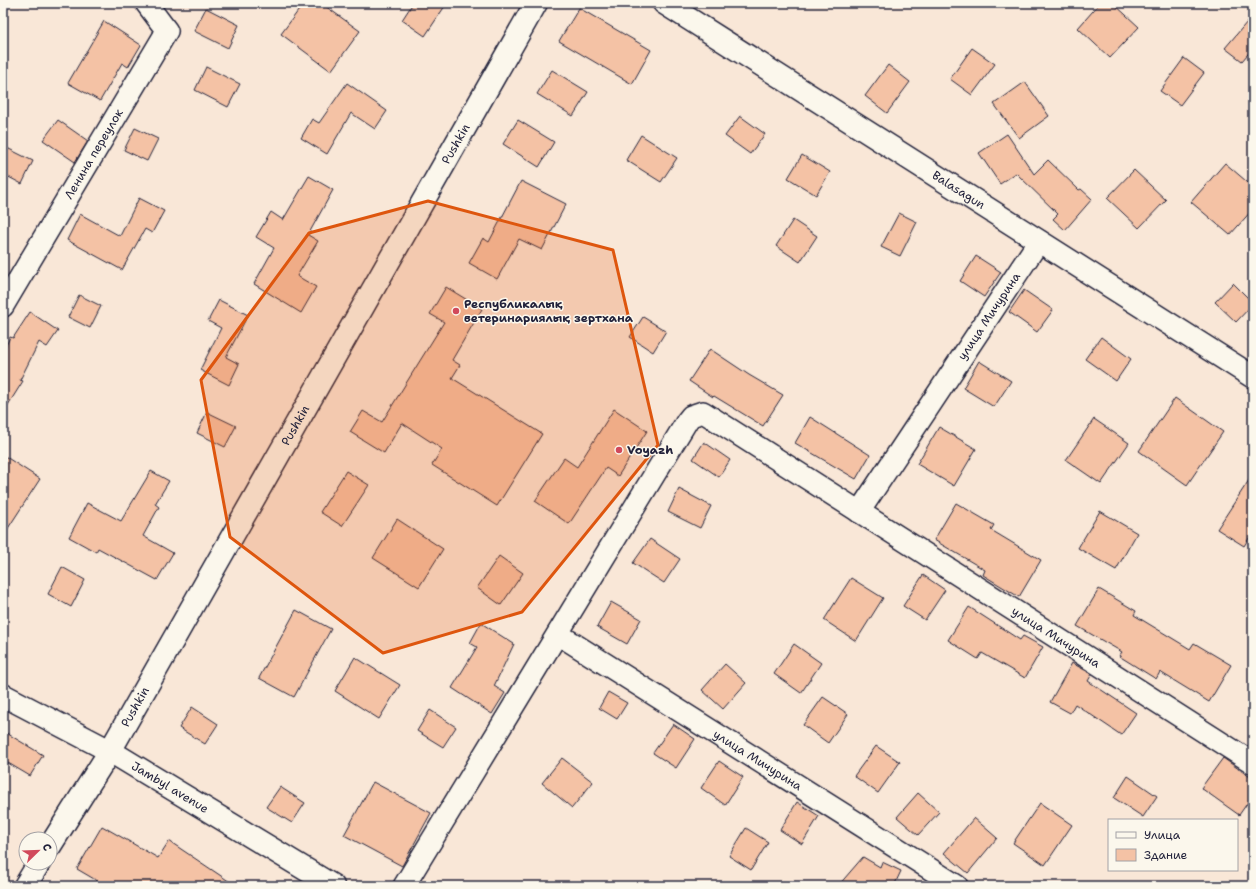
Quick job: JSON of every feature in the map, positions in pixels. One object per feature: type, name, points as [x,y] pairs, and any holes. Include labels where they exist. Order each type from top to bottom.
[{"type":"street","name":"Ленина переулок","points":[[3,306],[167,31],[146,3]]},
{"type":"street","name":"Pushkin","points":[[58,833],[110,751],[536,3]]},
{"type":"street","name":"Balasagun","points":[[664,3],[1253,377]]},
{"type":"street","name":"улица Мичурина","points":[[859,512],[1039,241]]},
{"type":"street","name":"улица Мичурина","points":[[404,886],[687,421],[691,416],[703,412],[1253,763]]},
{"type":"street","name":"улица Мичурина","points":[[558,634],[957,886]]},
{"type":"street","name":"Jambyl avenue","points":[[3,695],[110,751],[333,886]]},
{"type":"street","points":[[25,886],[34,871]]},
{"type":"highlighted area","points":[[428,201],[613,250],[658,445],[522,612],[383,653],[230,537],[201,380],[309,233]]},
{"type":"building","points":[[304,3],[321,3],[360,31],[331,71],[281,34]]},
{"type":"building","points":[[413,3],[447,3],[425,36],[402,20]]},
{"type":"building","points":[[1100,3],[1113,3],[1139,27],[1110,58],[1078,28]]},
{"type":"building","points":[[206,8],[239,25],[228,48],[194,31]]},
{"type":"building","points":[[579,8],[651,50],[632,84],[559,41]]},
{"type":"building","points":[[1253,15],[1253,48],[1242,61],[1225,48]]},
{"type":"building","points":[[104,21],[141,45],[128,67],[122,63],[100,101],[68,83]]},
{"type":"building","points":[[972,48],[995,64],[972,95],[950,79]]},
{"type":"building","points":[[1184,58],[1204,73],[1180,105],[1160,91]]},
{"type":"building","points":[[888,65],[910,82],[887,113],[865,96]]},
{"type":"building","points":[[206,67],[240,84],[228,107],[195,90]]},
{"type":"building","points":[[552,70],[588,92],[573,116],[537,94]]},
{"type":"building","points":[[1025,82],[1049,116],[1019,138],[994,104]]},
{"type":"building","points":[[347,83],[387,111],[375,129],[351,113],[327,154],[301,138],[312,119],[319,123]]},
{"type":"building","points":[[740,116],[765,134],[750,154],[725,136]]},
{"type":"building","points":[[58,120],[88,141],[75,162],[43,140]]},
{"type":"building","points":[[518,120],[554,142],[539,167],[503,144]]},
{"type":"building","points":[[135,128],[158,139],[147,161],[124,150]]},
{"type":"building","points":[[1007,134],[1034,174],[1048,160],[1079,190],[1081,189],[1092,199],[1065,230],[1053,219],[1058,214],[1016,173],[1000,184],[979,153]]},
{"type":"building","points":[[641,135],[677,158],[661,182],[626,160]]},
{"type":"building","points":[[3,146],[33,161],[22,184],[3,174]]},
{"type":"building","points":[[802,155],[830,172],[816,195],[788,178]]},
{"type":"building","points":[[1225,163],[1253,187],[1253,209],[1230,235],[1191,202]]},
{"type":"building","points":[[1134,170],[1166,200],[1139,228],[1107,198]]},
{"type":"building","points":[[309,176],[333,190],[308,235],[318,241],[297,276],[316,287],[301,313],[254,284],[274,248],[256,237],[271,212],[283,220]]},
{"type":"building","points":[[521,181],[566,204],[542,250],[519,239],[497,279],[469,263],[483,238],[489,242]]},
{"type":"building","points":[[139,198],[164,211],[152,233],[145,229],[122,270],[67,240],[80,214],[120,236]]},
{"type":"building","points":[[899,213],[917,222],[900,256],[881,247]]},
{"type":"building","points":[[793,220],[817,236],[800,262],[776,246]]},
{"type":"building","points":[[976,256],[1001,272],[984,297],[960,281]]},
{"type":"building","points":[[1233,283],[1253,303],[1236,322],[1215,302]]},
{"type":"building","points":[[446,287],[482,309],[452,360],[460,365],[452,378],[542,434],[497,506],[432,465],[442,449],[402,423],[384,453],[350,432],[363,411],[382,422],[444,322],[430,314]]},
{"type":"building","points":[[1024,290],[1053,310],[1037,332],[1009,312]]},
{"type":"building","points":[[79,295],[101,306],[90,328],[68,317]]},
{"type":"building","points":[[219,300],[248,315],[226,357],[239,364],[229,385],[200,370],[221,328],[208,321]]},
{"type":"building","points":[[30,312],[58,331],[47,347],[39,342],[20,380],[23,381],[3,413],[3,352],[10,337],[13,338]]},
{"type":"building","points":[[643,317],[666,331],[653,352],[630,337]]},
{"type":"building","points":[[1101,337],[1131,359],[1116,381],[1085,359]]},
{"type":"building","points":[[710,349],[749,375],[783,395],[763,426],[714,396],[713,397],[689,381]]},
{"type":"building","points":[[979,361],[1011,381],[994,407],[963,388]]},
{"type":"building","points":[[1175,398],[1223,432],[1187,485],[1139,451]]},
{"type":"building","points":[[614,409],[647,431],[618,476],[606,468],[569,524],[535,501],[564,458],[577,467]]},
{"type":"building","points":[[207,412],[236,426],[225,447],[197,433]]},
{"type":"building","points":[[810,417],[870,455],[856,479],[795,443]]},
{"type":"building","points":[[1094,419],[1129,443],[1101,484],[1066,460]]},
{"type":"building","points":[[939,427],[976,449],[954,486],[917,464]]},
{"type":"building","points":[[704,442],[730,460],[719,477],[693,459]]},
{"type":"building","points":[[3,455],[40,479],[3,536]]},
{"type":"building","points":[[151,471],[169,481],[155,504],[159,507],[143,536],[173,553],[157,580],[98,548],[96,552],[69,537],[87,503],[121,521]]},
{"type":"building","points":[[346,471],[369,485],[342,526],[320,512]]},
{"type":"building","points":[[1253,474],[1253,532],[1244,546],[1217,529]]},
{"type":"building","points":[[679,489],[711,506],[700,528],[668,512]]},
{"type":"building","points":[[956,503],[994,525],[991,530],[1041,560],[1019,597],[983,575],[985,570],[934,540]]},
{"type":"building","points":[[1100,511],[1137,533],[1116,570],[1078,548]]},
{"type":"building","points":[[397,519],[443,549],[419,587],[373,558]]},
{"type":"building","points":[[650,539],[680,559],[664,583],[633,563]]},
{"type":"building","points":[[499,556],[523,573],[501,605],[477,588]]},
{"type":"building","points":[[62,567],[85,580],[71,607],[48,594]]},
{"type":"building","points":[[923,575],[945,590],[925,620],[903,606]]},
{"type":"building","points":[[851,578],[883,598],[856,641],[824,620]]},
{"type":"building","points":[[1099,589],[1136,611],[1134,615],[1190,649],[1194,643],[1231,665],[1209,702],[1160,672],[1156,679],[1119,656],[1122,652],[1077,626]]},
{"type":"building","points":[[611,602],[641,619],[627,644],[597,627]]},
{"type":"building","points":[[969,607],[1020,640],[1023,636],[1043,647],[1025,678],[982,653],[978,659],[948,640]]},
{"type":"building","points":[[296,610],[331,629],[294,697],[259,678]]},
{"type":"building","points":[[481,623],[514,644],[494,686],[505,693],[492,714],[452,688],[477,647],[470,643]]},
{"type":"building","points":[[794,644],[821,663],[801,693],[774,674]]},
{"type":"building","points":[[355,657],[400,685],[379,719],[335,691]]},
{"type":"building","points":[[1072,663],[1092,674],[1088,681],[1136,713],[1121,735],[1075,704],[1070,713],[1050,702]]},
{"type":"building","points":[[725,664],[746,683],[723,709],[702,690]]},
{"type":"building","points":[[608,692],[627,703],[617,719],[599,708]]},
{"type":"building","points":[[823,697],[848,714],[828,743],[803,725]]},
{"type":"building","points":[[192,707],[218,724],[205,744],[179,728]]},
{"type":"building","points":[[430,710],[456,727],[443,747],[417,731]]},
{"type":"building","points":[[673,724],[695,739],[676,768],[653,753]]},
{"type":"building","points":[[3,731],[43,755],[30,776],[3,760]]},
{"type":"building","points":[[876,746],[900,762],[878,793],[854,776]]},
{"type":"building","points":[[562,758],[593,782],[572,808],[542,783]]},
{"type":"building","points":[[1223,758],[1253,779],[1253,795],[1239,815],[1201,788]]},
{"type":"building","points":[[719,761],[743,777],[725,805],[701,788]]},
{"type":"building","points":[[1128,776],[1157,796],[1143,817],[1114,798]]},
{"type":"building","points":[[373,782],[431,813],[402,866],[344,835]]},
{"type":"building","points":[[280,787],[305,803],[292,823],[266,807]]},
{"type":"building","points":[[918,793],[939,812],[918,835],[897,817]]},
{"type":"building","points":[[797,802],[819,816],[802,844],[780,830]]},
{"type":"building","points":[[1040,803],[1072,825],[1045,865],[1013,843]]},
{"type":"building","points":[[974,818],[997,838],[968,873],[944,853]]},
{"type":"building","points":[[102,826],[158,858],[169,841],[236,886],[106,886],[77,869]]},
{"type":"building","points":[[746,828],[768,842],[751,870],[729,856]]},
{"type":"building","points":[[863,857],[880,867],[882,862],[901,871],[894,886],[838,886]]},
{"type":"place","name":"Республикалық ветеринариялық зертхана","points":[[456,311]]},
{"type":"place","name":"Voyazh","points":[[619,450]]}]
